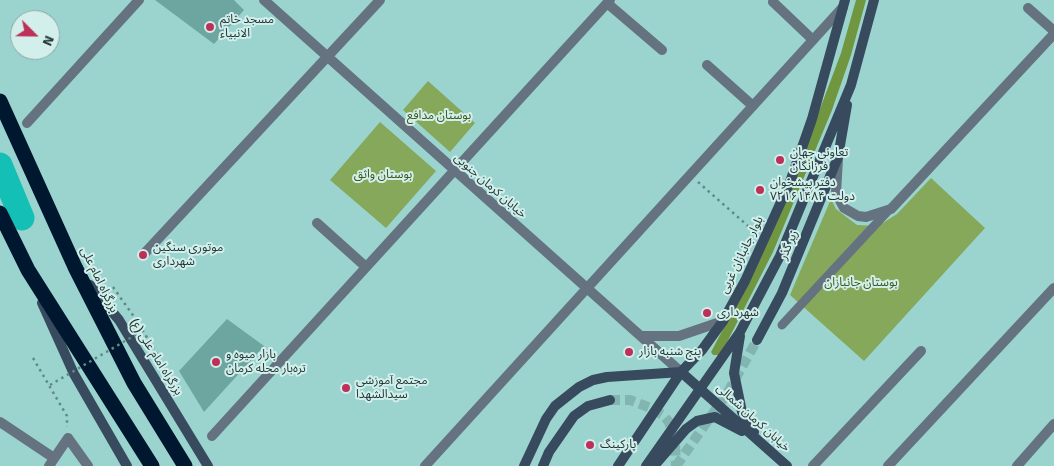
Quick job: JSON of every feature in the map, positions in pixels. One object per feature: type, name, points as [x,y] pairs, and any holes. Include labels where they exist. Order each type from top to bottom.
[{"type":"highway","name":"بزرگراه امام علی","points":[[0,100],[75,268],[134,383],[185,466]]},
{"type":"highway","points":[[0,213],[28,270],[152,466]]},
{"type":"main road","points":[[646,466],[702,388],[740,332],[758,301],[797,217],[851,84],[874,0]]},
{"type":"main road","name":"بلوار جانبازان غربی","points":[[618,466],[681,372],[702,350],[723,320],[764,241],[790,182],[812,119],[844,4]]},
{"type":"main road","name":"زیر گذر","points":[[757,340],[782,293],[838,157],[851,84]]},
{"type":"main road","name":"بزرگراه امام علی (ع)","points":[[75,268],[118,320],[208,466]]},
{"type":"main road","points":[[28,270],[74,374],[127,466]]},
{"type":"main road","points":[[740,332],[734,373],[742,412],[760,442]]},
{"type":"main road","points":[[524,466],[550,412],[565,396],[579,387],[607,377],[681,372]]},
{"type":"main road","name":"خیابان کرمان جنوبی","points":[[681,372],[702,388]]},
{"type":"main road","name":"خیابان کرمان شمالی","points":[[702,388],[786,466]]},
{"type":"main road","points":[[544,466],[549,452],[574,416],[588,406],[610,400]]},
{"type":"main road","points":[[654,466],[692,423],[709,418],[720,419],[760,442]]},
{"type":"street","points":[[27,123],[139,0]]},
{"type":"street","name":"خیابان کرمان جنوبی","points":[[264,0],[454,171],[643,336],[681,372]]},
{"type":"street","points":[[143,255],[380,0]]},
{"type":"street","points":[[212,436],[609,2],[662,50]]},
{"type":"street","points":[[773,2],[813,40]]},
{"type":"street","points":[[425,466],[844,4]]},
{"type":"street","points":[[838,157],[836,193],[844,208],[858,216],[866,217],[887,212],[895,207],[1054,33],[1028,8]]},
{"type":"street","points":[[707,64],[753,106]]},
{"type":"street","points":[[317,224],[366,267]]},
{"type":"street","points":[[888,466],[1054,288]]},
{"type":"street","points":[[643,336],[679,336],[723,320]]},
{"type":"street","points":[[813,466],[921,351]]},
{"type":"street","points":[[0,422],[52,462],[68,438],[88,466]]},
{"type":"street","points":[[1017,466],[1054,424]]},
{"type":"lane","points":[[782,325],[887,212]]},
{"type":"path","points":[[690,174],[764,241]]},
{"type":"path","points":[[113,287],[137,321]]},
{"type":"path","points":[[50,385],[137,334]]},
{"type":"path","points":[[34,358],[67,416]]},
{"type":"green space","points":[[856,0],[866,0],[851,55],[832,110],[773,252],[723,350],[718,355],[713,355],[711,352],[749,280],[803,154],[841,53]]},
{"type":"green space","name":"بوستان مدافع","points":[[428,81],[475,123],[450,152],[403,110]]},
{"type":"green space","name":"بوستان واثق","points":[[380,122],[436,171],[386,228],[330,180]]},
{"type":"green space","name":"بوستان جانبازان","points":[[931,178],[985,228],[864,361],[790,295],[831,199],[836,209],[857,225],[878,226],[897,214]]},
{"type":"building","name":"مسجد خاتم الانبیاء","points":[[155,0],[234,0],[244,10],[214,44]]},
{"type":"building","points":[[227,319],[264,346],[204,412],[179,371]]},
{"type":"waterway","points":[[0,165],[22,218]]},
{"type":"tunnel","points":[[676,466],[728,392],[757,340]]},
{"type":"tunnel","points":[[610,400],[630,400],[663,415],[669,422],[675,443],[676,466]]},
{"type":"place","name":"مسجد خاتم الانبیاء","points":[[210,27]]},
{"type":"place","name":"تعاونی جهان فرزانگان","points":[[780,160]]},
{"type":"place","name":"دفتر پیشخوان دولت ۷۲۱۶۱۴۸۴","points":[[760,190]]},
{"type":"place","name":"موتوری سنگین شهرداری","points":[[143,255]]},
{"type":"place","name":"شهرداری","points":[[707,313]]},
{"type":"place","name":"پنج شنبه بازار","points":[[629,352]]},
{"type":"place","name":"بازار میوه و تره‌بار محله کرمان","points":[[216,362]]},
{"type":"place","name":"مجتمع آموزشی سیدالشهدا","points":[[346,388]]},
{"type":"place","name":"پارکینگ","points":[[590,445]]}]
